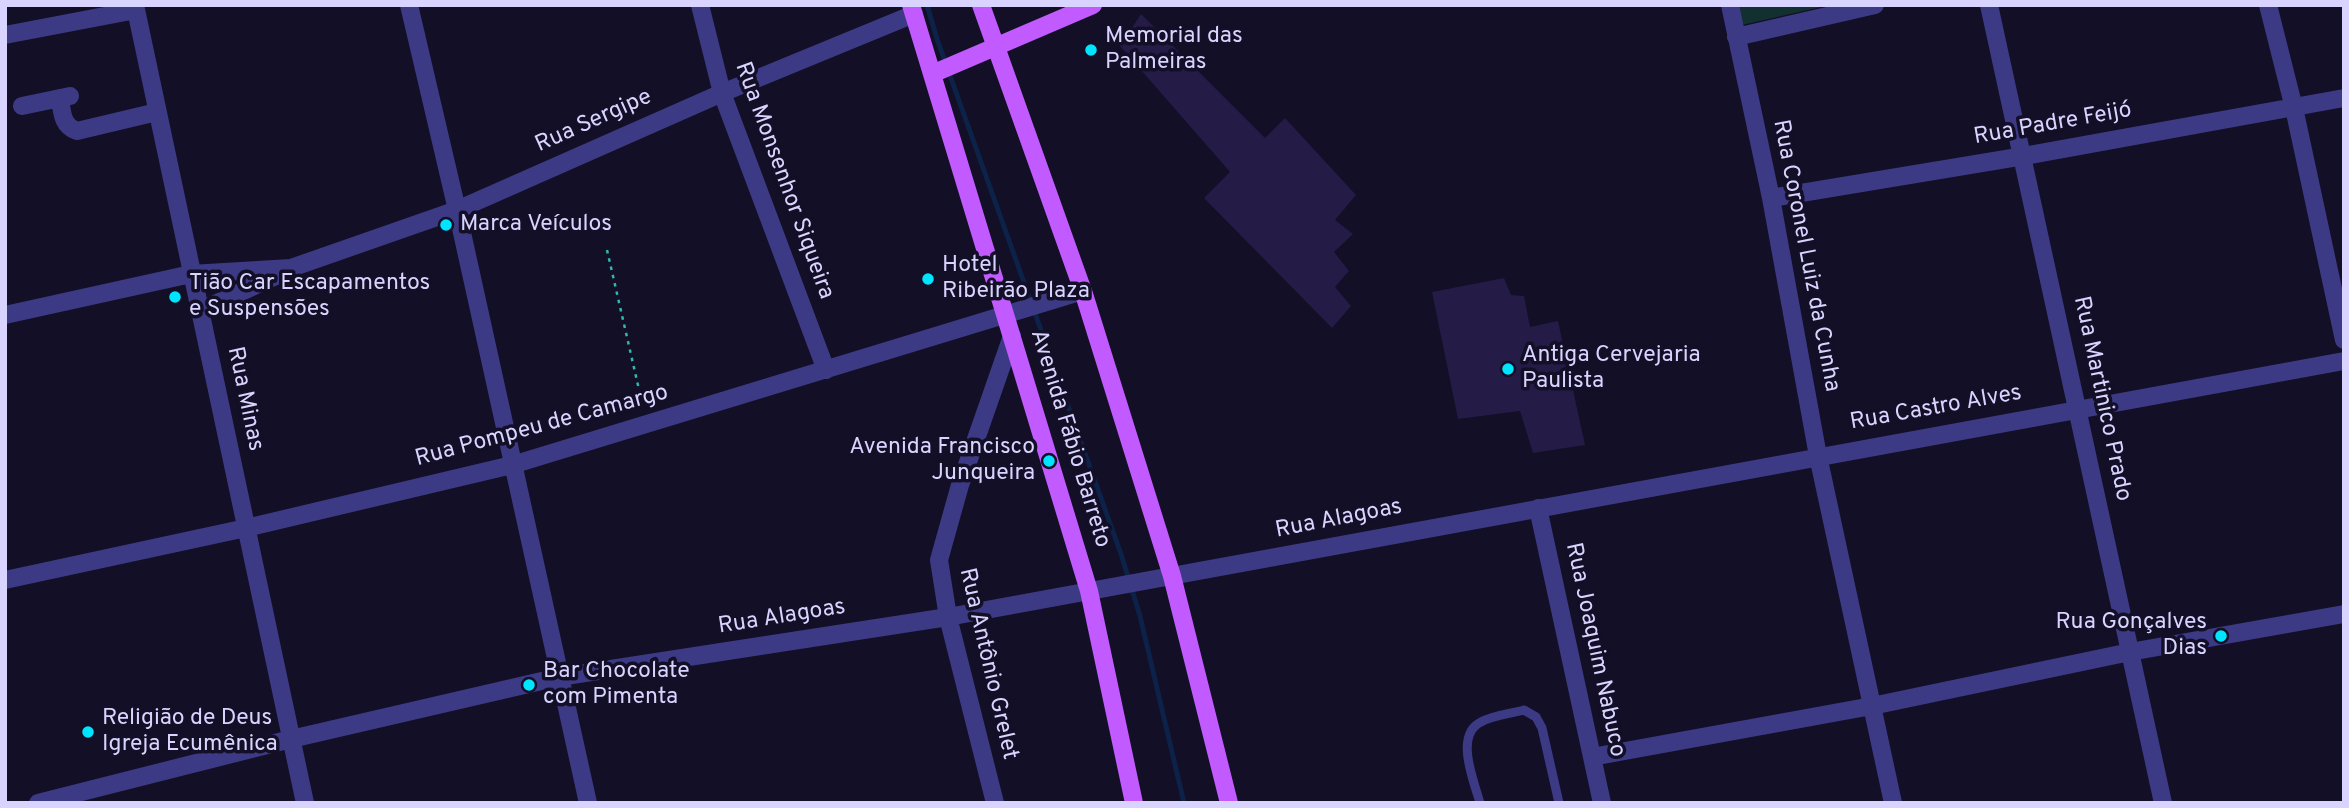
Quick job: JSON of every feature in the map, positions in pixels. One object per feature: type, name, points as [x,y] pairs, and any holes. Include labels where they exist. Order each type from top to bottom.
[{"type":"main road","points":[[981,5],[990,51],[1079,292],[1172,576],[1229,803]]},
{"type":"main road","points":[[938,71],[1093,5]]},
{"type":"main road","name":"Avenida Fábio Barreto","points":[[920,8],[1012,314],[1012,336],[1093,591],[1134,803]]},
{"type":"street","points":[[409,5],[588,803]]},
{"type":"street","name":"Rua Monsenhor Siqueira","points":[[700,5],[722,93],[826,370]]},
{"type":"street","name":"Rua Coronel Luiz da Cunha","points":[[1730,5],[1771,198],[1818,456],[1893,803]]},
{"type":"street","points":[[1736,37],[1875,5]]},
{"type":"street","name":"Rua Martinico Prado","points":[[1989,5],[2163,803]]},
{"type":"street","points":[[2268,5],[2294,108],[2344,340]]},
{"type":"street","points":[[5,35],[135,8]]},
{"type":"street","name":"Rua Minas","points":[[135,8],[305,803]]},
{"type":"street","name":"Rua Sergipe","points":[[200,311],[291,268],[457,210],[920,8]]},
{"type":"street","points":[[22,106],[66,97],[64,121],[77,131],[157,112]]},
{"type":"street","name":"Rua Padre Feijó","points":[[1771,198],[2024,156],[2344,98]]},
{"type":"street","name":"Rua Sergipe","points":[[5,315],[191,274],[291,268]]},
{"type":"street","name":"Rua Pompeu de Camargo","points":[[5,580],[246,528],[512,465],[1079,292]]},
{"type":"street","name":"Rua Antônio Grelet","points":[[995,803],[948,617],[939,560],[960,485],[1012,336]]},
{"type":"street","name":"Rua Castro Alves","points":[[1538,508],[2344,361]]},
{"type":"street","name":"Rua Alagoas","points":[[38,803],[291,739],[559,677],[948,617],[1538,508]]},
{"type":"street","name":"Rua Joaquim Nabuco","points":[[1538,508],[1602,803]]},
{"type":"street","points":[[1592,757],[1872,706],[2130,652],[2344,614]]},
{"type":"lane","points":[[1480,803],[1466,748],[1469,732],[1480,722],[1524,710],[1536,717],[1542,727],[1559,803]]},
{"type":"path","points":[[607,250],[647,424]]},
{"type":"green space","points":[[1738,5],[1830,5],[1742,25]]},
{"type":"building","points":[[1141,14],[1265,138],[1285,118],[1356,195],[1335,220],[1353,234],[1334,252],[1349,271],[1335,287],[1351,306],[1332,328],[1204,198],[1230,172],[1120,46]]},
{"type":"building","name":"Antiga Cervejaria Paulista","points":[[1504,278],[1511,295],[1524,296],[1530,327],[1558,321],[1585,445],[1533,453],[1520,411],[1458,419],[1432,292]]},
{"type":"waterway","points":[[927,5],[1121,554],[1140,616],[1184,803]]},
{"type":"place","name":"Memorial das Palmeiras","points":[[1091,50]]},
{"type":"place","name":"Marca Veículos","points":[[446,225]]},
{"type":"place","name":"Hotel Ribeirão Plaza","points":[[928,279]]},
{"type":"place","name":"Tião Car Escapamentos e Suspensões","points":[[175,297]]},
{"type":"place","name":"Antiga Cervejaria Paulista","points":[[1508,369]]},
{"type":"place","name":"Avenida Francisco Junqueira","points":[[1049,461]]},
{"type":"place","name":"Rua Gonçalves Dias","points":[[2221,636]]},
{"type":"place","name":"Bar Chocolate com Pimenta","points":[[529,685]]},
{"type":"place","name":"Religião de Deus Igreja Ecumênica","points":[[88,732]]}]
